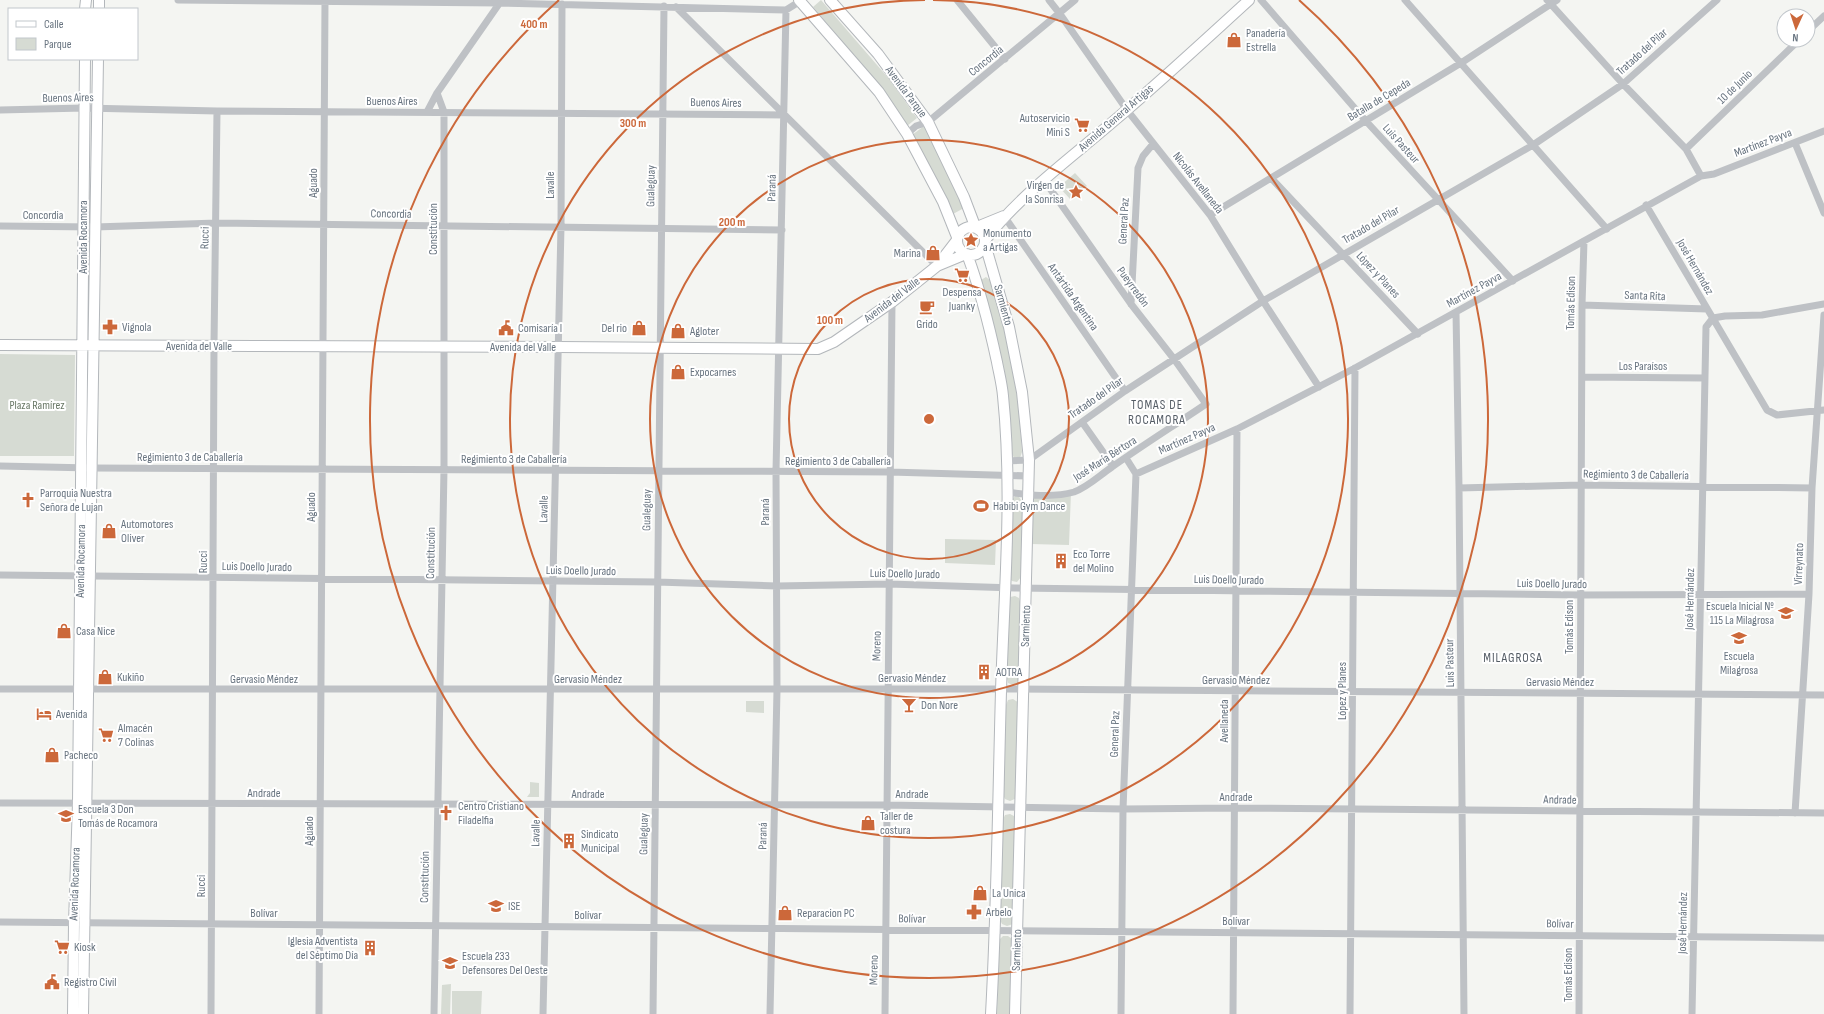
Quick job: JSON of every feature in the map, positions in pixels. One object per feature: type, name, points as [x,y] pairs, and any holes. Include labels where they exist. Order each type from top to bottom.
[{"type":"main road","name":"Avenida Parque","points":[[800,0],[879,92],[907,134],[943,202],[957,238]]},
{"type":"main road","name":"Avenida Parque","points":[[830,0],[878,54],[928,122],[964,197],[976,227]]},
{"type":"main road","name":"Avenida General Artigas","points":[[986,242],[1004,216],[1127,110],[1249,0]]},
{"type":"main road","name":"Avenida Rocamora","points":[[85,60],[83,346],[87,467]]},
{"type":"main road","name":"Avenida Rocamora","points":[[73,1014],[79,923],[87,467],[94,346],[98,60]]},
{"type":"main road","points":[[937,266],[959,233],[966,227],[976,227],[1004,216]]},
{"type":"main road","points":[[937,266],[966,254],[976,254],[980,252],[986,242],[982,231],[976,227]]},
{"type":"main road","points":[[957,238],[958,247],[966,254]]},
{"type":"main road","name":"Sarmiento","points":[[986,242],[1009,327],[1022,392],[1029,460],[1027,588],[1015,1014]]},
{"type":"main road","name":"Sarmiento","points":[[966,254],[976,278],[991,330],[1003,394],[1007,475],[995,931],[991,1014]]},
{"type":"main road","name":"Avenida del Valle","points":[[0,345],[558,346],[818,349],[834,342],[892,302],[937,266]]},
{"type":"main road","name":"Avenida Rocamora","points":[[79,923],[83,1014]]},
{"type":"street","points":[[178,0],[501,1],[786,10],[800,0]]},
{"type":"street","points":[[957,0],[1005,59]]},
{"type":"street","name":"Nicolás Avellaneda","points":[[1049,0],[1127,110],[1210,215],[1263,301],[1319,387]]},
{"type":"street","name":"Concordia","points":[[907,134],[916,126],[928,122],[1075,0]]},
{"type":"street","name":"Luis Pasteur","points":[[1261,0],[1365,120],[1513,281]]},
{"type":"street","points":[[1405,0],[1607,228]]},
{"type":"street","name":"Tratado del Pilar","points":[[1029,460],[1125,391],[1263,301],[1533,145],[1623,84],[1717,0]]},
{"type":"street","name":"Aguado","points":[[319,1014],[325,1]]},
{"type":"street","points":[[427,112],[437,93],[501,1]]},
{"type":"street","points":[[1552,2],[1623,84],[1686,149],[1701,176]]},
{"type":"street","name":"Batalla de Cepeda","points":[[1210,215],[1272,179],[1365,120],[1461,63],[1552,2]]},
{"type":"street","name":"Lavalle","points":[[543,1014],[561,227],[562,4]]},
{"type":"street","name":"Gualeguay","points":[[653,1014],[664,6]]},
{"type":"street","points":[[676,7],[937,266]]},
{"type":"street","name":"Paraná","points":[[770,1014],[777,690],[776,471],[786,10]]},
{"type":"street","points":[[1816,24],[1824,16]]},
{"type":"street","name":"10 de Junio","points":[[1686,149],[1791,48]]},
{"type":"street","name":"Constitución","points":[[434,1014],[444,469],[444,112],[437,93]]},
{"type":"street","name":"Buenos Aires","points":[[0,110],[97,108],[218,111],[784,114]]},
{"type":"street","name":"Rucci","points":[[211,1014],[215,468],[214,345],[218,111]]},
{"type":"street","name":"Martínez Payva","points":[[1136,474],[1237,429],[1319,387],[1418,334],[1646,205],[1701,176],[1714,174],[1824,131]]},
{"type":"street","points":[[1795,143],[1824,213]]},
{"type":"street","name":"General Paz","points":[[1131,304],[1138,168],[1143,156],[1153,144]]},
{"type":"street","name":"López y Planes","points":[[1272,179],[1418,334]]},
{"type":"street","name":"Pueyrredón","points":[[1044,180],[1131,304],[1174,359],[1206,404]]},
{"type":"street","name":"José Hernández","points":[[1646,205],[1713,318],[1706,327],[1692,1014]]},
{"type":"street","name":"Antártida Argentina","points":[[1004,216],[1125,391]]},
{"type":"street","name":"Concordia","points":[[0,226],[95,227],[217,223],[782,230]]},
{"type":"street","name":"Tomás Edison","points":[[1579,1014],[1580,595],[1582,305],[1584,241]]},
{"type":"street","name":"Moreno","points":[[885,1014],[892,302]]},
{"type":"street","points":[[1821,410],[1777,415],[1767,410],[1713,318],[1725,316],[1762,315],[1824,304]]},
{"type":"street","name":"Santa Rita","points":[[1582,305],[1707,310]]},
{"type":"street","name":"Luis Pasteur","points":[[1456,312],[1464,1014]]},
{"type":"street","name":"Virreynato","points":[[1794,813],[1809,594],[1812,488],[1821,410],[1824,315]]},
{"type":"street","name":"López y Planes","points":[[1350,1014],[1355,368]]},
{"type":"street","name":"Los Paraísos","points":[[1582,377],[1705,378]]},
{"type":"street","name":"José María Bértora","points":[[1007,492],[1029,495],[1064,494],[1074,492],[1084,487],[1206,404]]},
{"type":"street","points":[[1082,422],[1113,466]]},
{"type":"street","name":"Avellaneda","points":[[1233,1014],[1237,429]]},
{"type":"street","points":[[1126,458],[1136,474]]},
{"type":"street","points":[[1006,461],[1029,460]]},
{"type":"street","name":"Regimiento 3 de Caballería","points":[[0,466],[890,472],[1029,476]]},
{"type":"street","name":"General Paz","points":[[1121,1014],[1127,690],[1136,474]]},
{"type":"street","name":"Regimiento 3 de Caballería","points":[[1459,488],[1581,485],[1812,488]]},
{"type":"street","name":"Luis Doello Jurado","points":[[0,575],[658,582],[777,586],[889,584],[1130,590],[1460,594],[1809,594]]},
{"type":"street","name":"Gervasio Méndez","points":[[0,689],[1001,689],[1824,695]]},
{"type":"street","name":"Andrade","points":[[0,803],[774,804],[1021,806],[1124,809],[1234,808],[1824,813]]},
{"type":"street","name":"Bolívar","points":[[0,922],[995,931],[1233,931],[1824,938]]},
{"type":"green space","points":[[821,0],[890,80],[917,118],[907,126],[880,86],[813,7]]},
{"type":"green space","points":[[924,126],[964,208],[953,214],[912,135]]},
{"type":"green space","points":[[1075,173],[1087,186],[1070,199],[1059,187]]},
{"type":"green space","points":[[986,277],[991,281],[1005,329],[1018,393],[1022,452],[1020,458],[1014,458],[1012,454],[981,280]]},
{"type":"green space","name":"Plaza Ramírez","points":[[0,354],[75,355],[74,456],[0,456]]},
{"type":"green space","points":[[1071,492],[1069,545],[1031,544],[1031,500],[1036,495]]},
{"type":"green space","points":[[1015,496],[1019,497],[1023,503],[1021,577],[1017,582],[1010,579],[1012,500]]},
{"type":"green space","points":[[945,539],[996,540],[995,565],[945,563]]},
{"type":"green space","points":[[1015,596],[1019,598],[1020,602],[1019,679],[1017,683],[1013,685],[1008,683],[1007,678],[1008,601],[1010,597]]},
{"type":"green space","points":[[1013,699],[1019,703],[1017,798],[1010,801],[1005,799],[1003,795],[1006,705],[1008,700]]},
{"type":"green space","points":[[746,701],[764,701],[764,713],[746,712]]},
{"type":"green space","points":[[530,782],[539,783],[539,797],[527,797],[530,793]]},
{"type":"green space","points":[[1010,814],[1016,817],[1013,924],[1007,926],[1002,924],[1000,920],[1003,819],[1005,815]]},
{"type":"green space","points":[[1003,936],[1008,936],[1012,939],[1011,1014],[997,1014],[999,940]]},
{"type":"green space","points":[[451,984],[450,1014],[441,1014],[442,985]]},
{"type":"green space","points":[[452,991],[482,991],[481,1014],[452,1014]]},
{"type":"place","name":"Panadería Estrella","points":[[1234,40]]},
{"type":"place","name":"Autoservicio Mini S","points":[[1082,125]]},
{"type":"place","name":"Virgen de la Sonrisa","points":[[1076,192]]},
{"type":"place","name":"Monumento a Artigas","points":[[971,240]]},
{"type":"place","name":"Marina","points":[[933,253]]},
{"type":"place","name":"Despensa Juanky","points":[[962,275]]},
{"type":"place","name":"Grido","points":[[927,307]]},
{"type":"place","name":"Vignola","points":[[110,327]]},
{"type":"place","name":"Comisaría I","points":[[506,328]]},
{"type":"place","name":"Del rio","points":[[639,328]]},
{"type":"place","name":"Agloter","points":[[678,331]]},
{"type":"place","name":"Expocarnes","points":[[678,372]]},
{"type":"place","name":"Parroquia Nuestra Señora de Lujan","points":[[28,500]]},
{"type":"place","name":"Habibi Gym Dance","points":[[981,506]]},
{"type":"place","name":"Automotores Oliver","points":[[109,531]]},
{"type":"place","name":"Eco Torre del Molino","points":[[1061,561]]},
{"type":"place","name":"Escuela Inicial Nº 115 La Milagrosa","points":[[1786,613]]},
{"type":"place","name":"Casa Nice","points":[[64,631]]},
{"type":"place","name":"Escuela Milagrosa","points":[[1739,638]]},
{"type":"place","name":"AOTRA","points":[[984,672]]},
{"type":"place","name":"Kukiño","points":[[105,677]]},
{"type":"place","name":"Don Nore","points":[[909,705]]},
{"type":"place","name":"Avenida","points":[[44,714]]},
{"type":"place","name":"Almacén 7 Colinas","points":[[106,735]]},
{"type":"place","name":"Pacheco","points":[[52,755]]},
{"type":"place","name":"Centro Cristiano Filadelfia","points":[[446,813]]},
{"type":"place","name":"Escuela 3 Don Tomás de Rocamora","points":[[66,816]]},
{"type":"place","name":"Taller de costura","points":[[868,823]]},
{"type":"place","name":"Sindicato Municipal","points":[[569,841]]},
{"type":"place","name":"La Unica","points":[[980,893]]},
{"type":"place","name":"ISE","points":[[496,906]]},
{"type":"place","name":"Arbelo","points":[[974,912]]},
{"type":"place","name":"Reparacion PC","points":[[785,913]]},
{"type":"place","name":"Kiosk","points":[[62,947]]},
{"type":"place","name":"Iglesia Adventista del Séptimo Día","points":[[370,948]]},
{"type":"place","name":"Escuela 233 Defensores Del Oeste","points":[[450,963]]},
{"type":"place","name":"Registro Civil","points":[[52,982]]},
{"type":"district","name":"TOMAS DE ROCAMORA","points":[[1157,412]]},
{"type":"district","name":"MILAGROSA","points":[[1513,658]]}]
